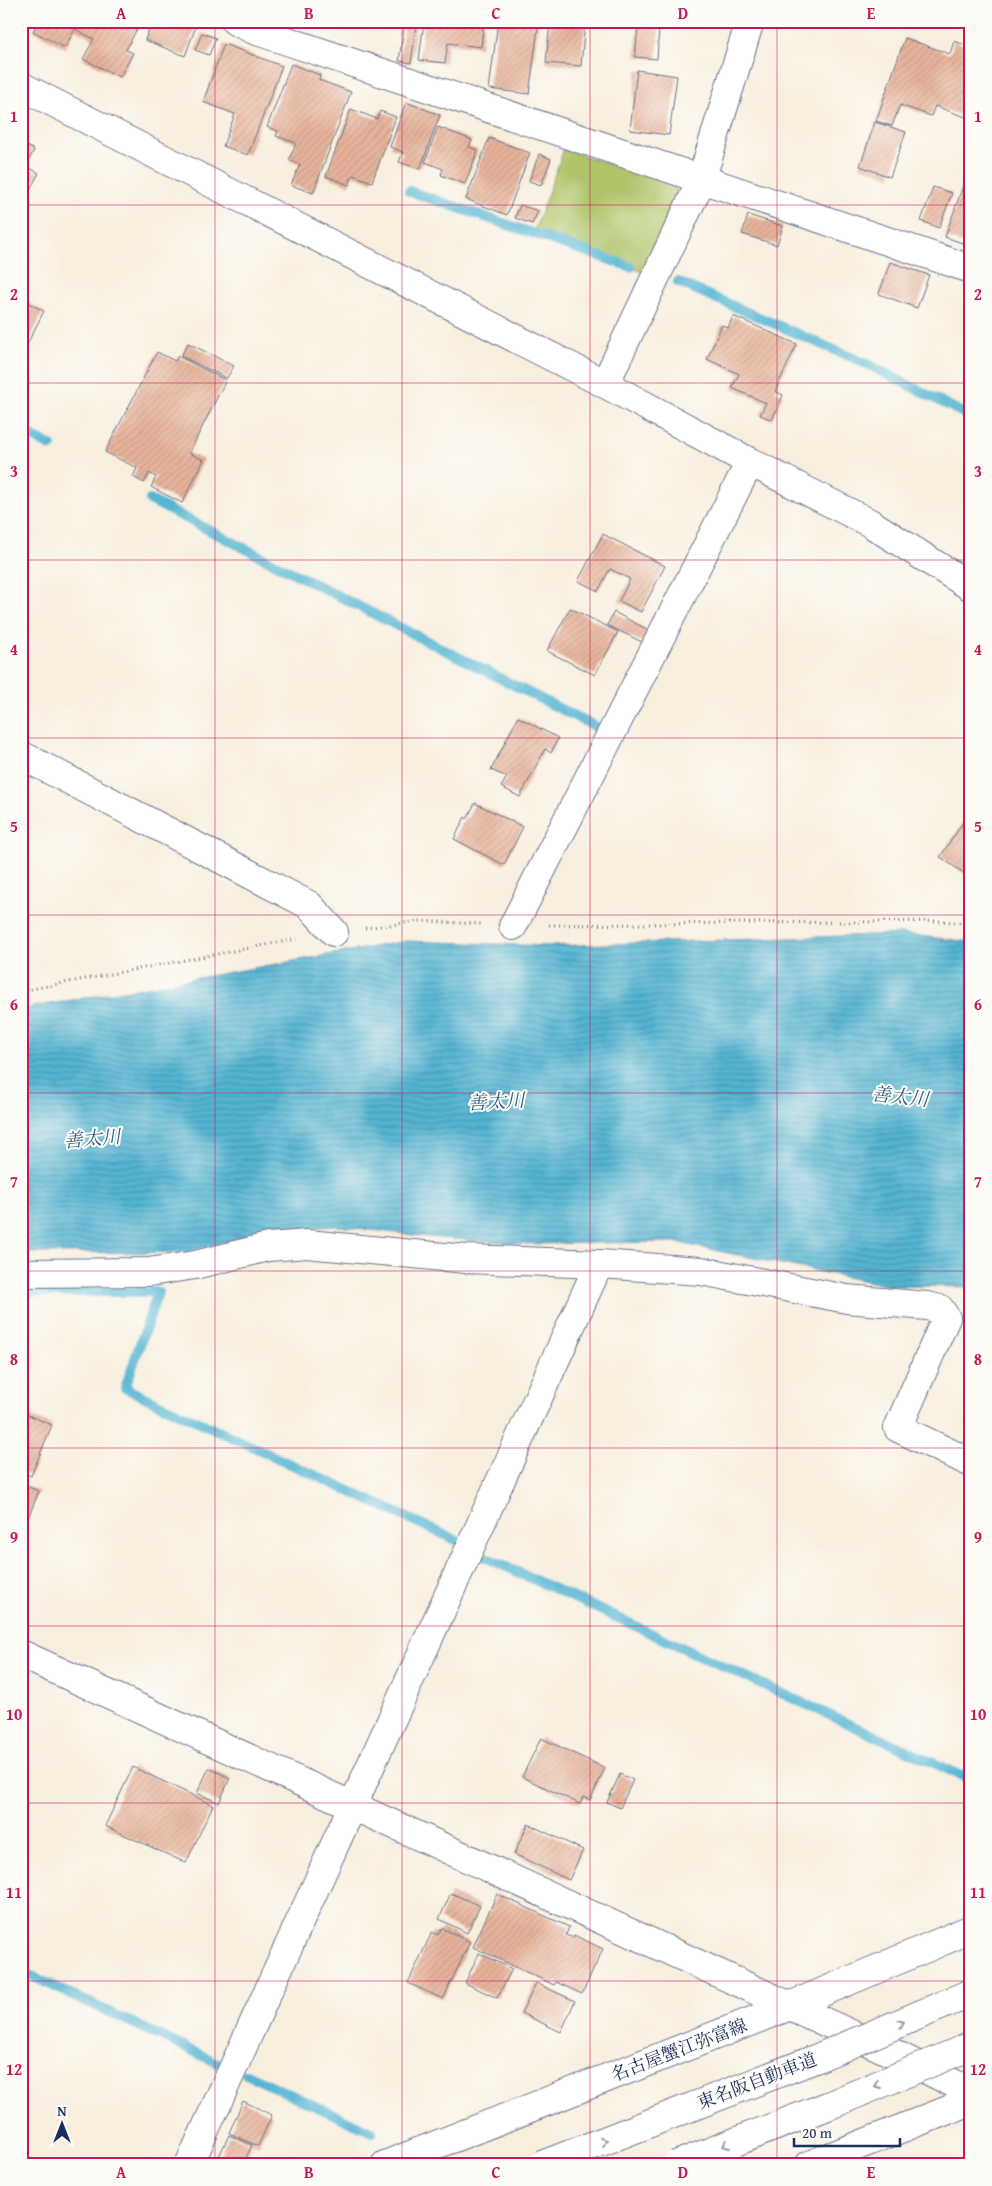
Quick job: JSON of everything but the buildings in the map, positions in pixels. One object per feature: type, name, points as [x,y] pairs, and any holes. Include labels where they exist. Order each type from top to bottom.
[{"type":"main road","points":[[235,21],[254,30],[612,149],[701,181],[971,269]]},
{"type":"main road","points":[[605,384],[701,181],[750,21]]},
{"type":"main road","points":[[21,86],[605,384],[750,462],[870,523],[971,587]]},
{"type":"main road","points":[[514,926],[750,462]]},
{"type":"main road","points":[[21,755],[309,905],[334,932]]},
{"type":"main road","points":[[21,1273],[149,1272],[195,1265],[268,1247],[307,1244],[466,1259],[599,1264],[701,1271],[847,1299],[927,1306],[940,1309],[946,1318],[898,1428],[971,1462]]},
{"type":"main road","points":[[190,2165],[599,1264]]},
{"type":"main road","points":[[21,1654],[897,2055],[971,2092]]},
{"type":"main road","name":"名古屋蟹江弥富線","points":[[385,2165],[790,2006],[971,1929]]},
{"type":"main road","name":"東名阪自動車道","points":[[542,2165],[814,2060],[971,1993]]},
{"type":"main road","points":[[676,2165],[830,2105],[971,2046]]},
{"type":"main road","points":[[809,2165],[971,2101]]},
{"type":"path","points":[[21,991],[334,932],[419,921],[514,926],[942,921],[971,924]]},
{"type":"green space","points":[[564,149],[674,185],[680,198],[643,272],[533,234]]},
{"type":"water","name":"善太川","points":[[904,934],[971,942],[971,1287],[890,1286],[674,1242],[520,1244],[429,1237],[338,1226],[270,1230],[186,1252],[21,1253],[21,1009],[407,941],[549,946]]},
{"type":"waterway","points":[[409,191],[631,267]]},
{"type":"waterway","points":[[678,282],[869,365],[971,417]]},
{"type":"waterway","points":[[21,431],[51,446]]},
{"type":"waterway","points":[[150,500],[598,728]]},
{"type":"waterway","points":[[21,1292],[158,1292],[125,1388],[460,1542]]},
{"type":"waterway","points":[[485,1557],[971,1780]]},
{"type":"waterway","points":[[21,1971],[220,2064]]},
{"type":"waterway","points":[[246,2074],[372,2132]]}]
